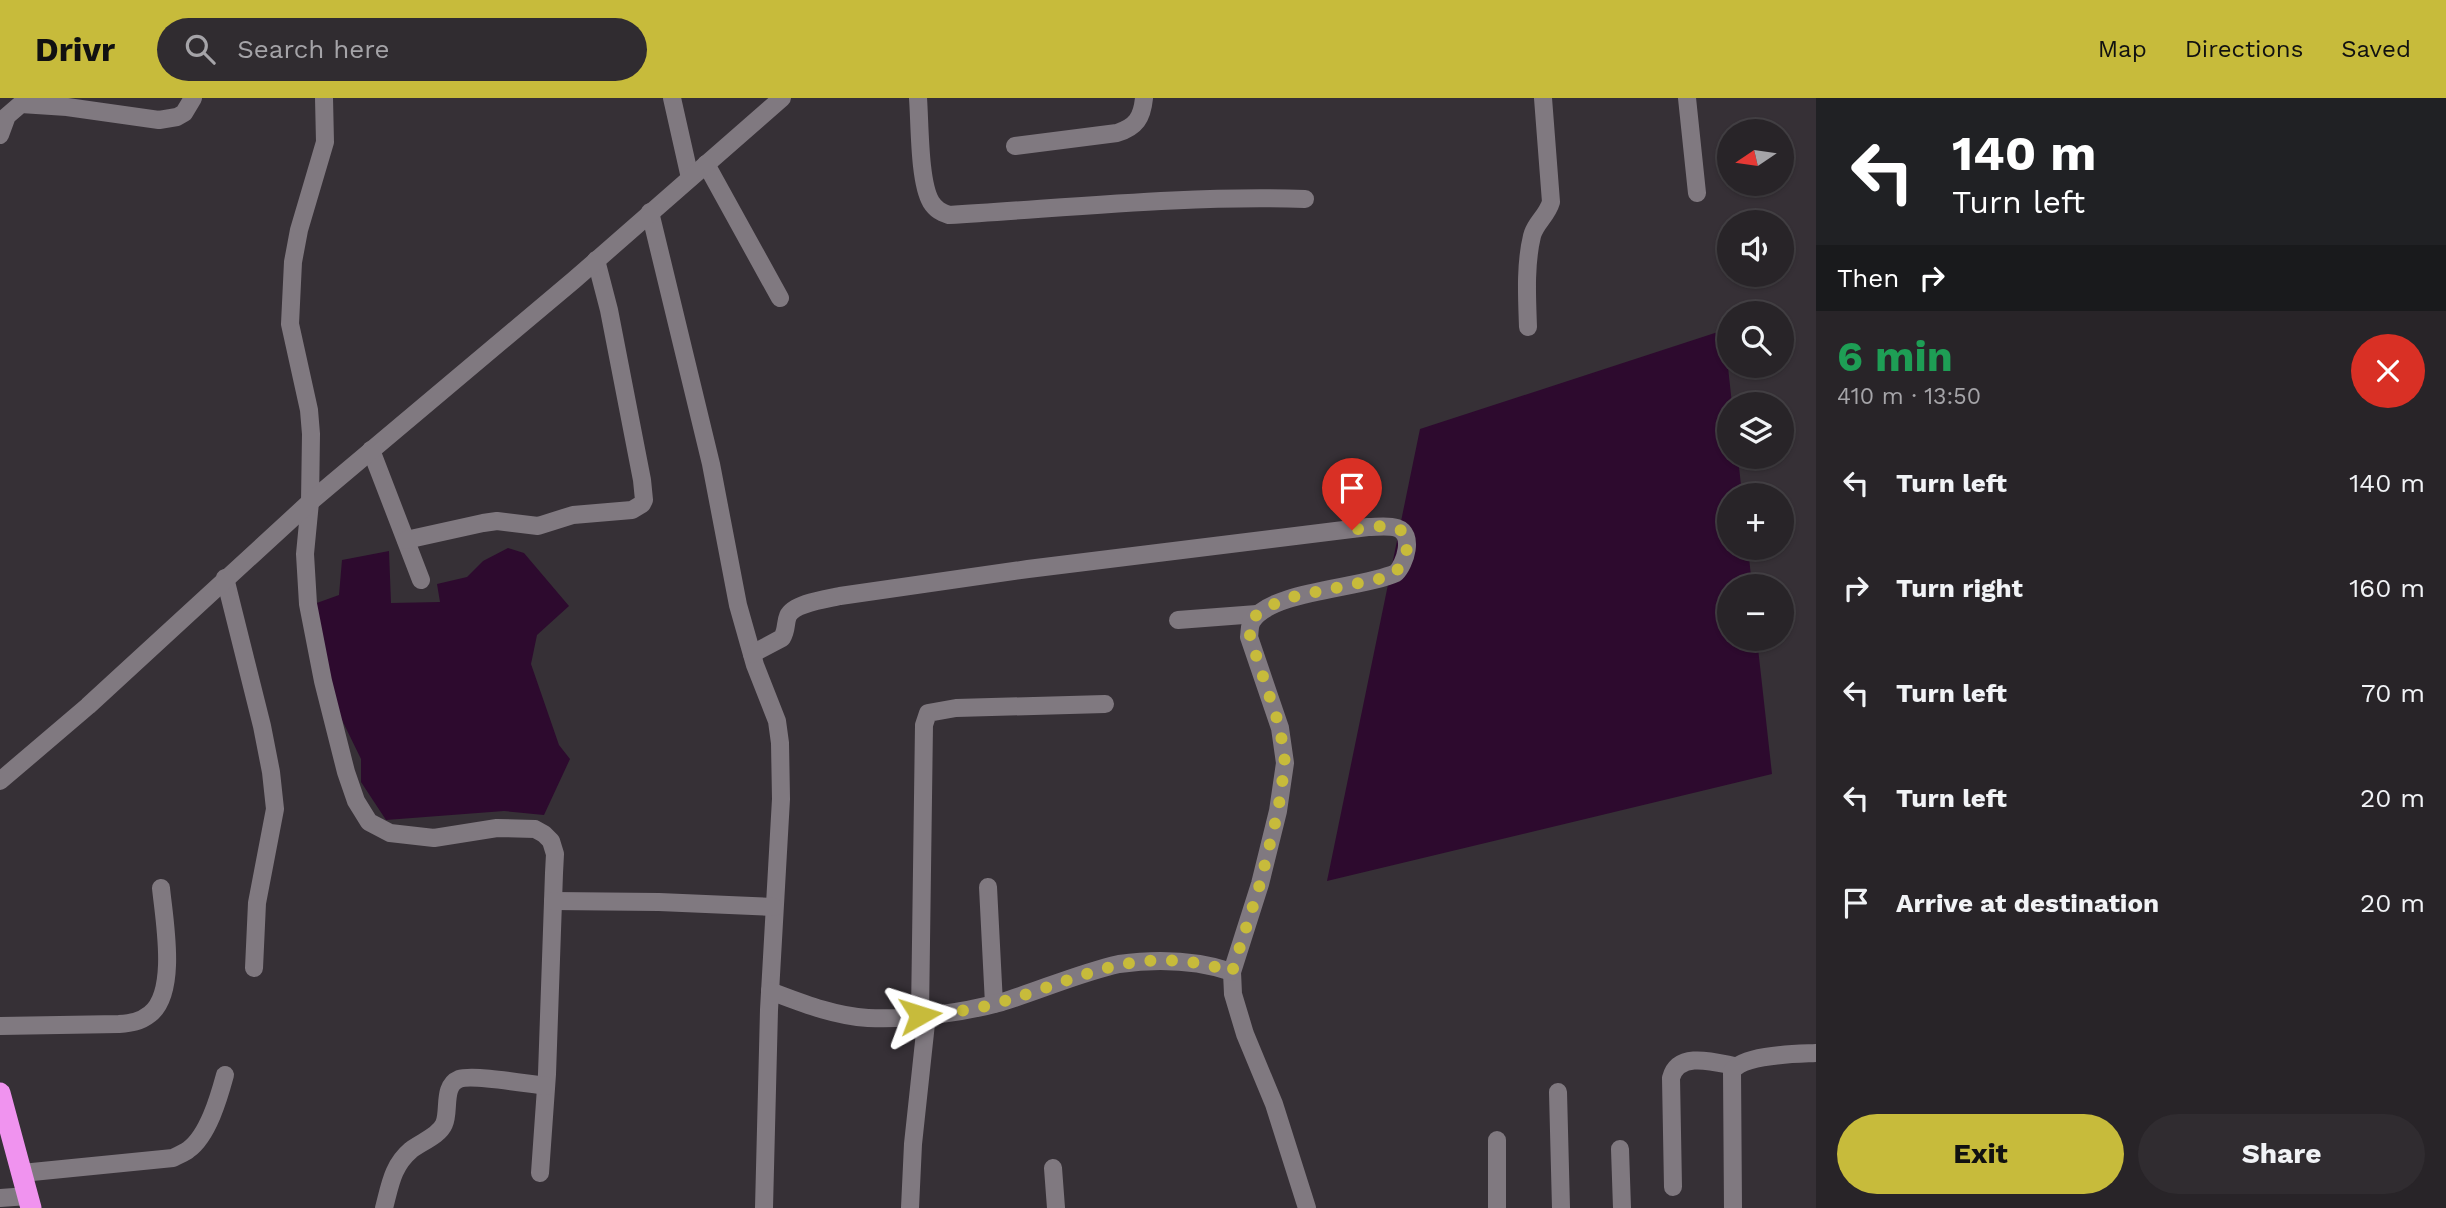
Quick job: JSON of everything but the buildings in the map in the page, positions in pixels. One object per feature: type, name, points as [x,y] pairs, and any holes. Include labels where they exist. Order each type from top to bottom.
[{"type":"highway","points":[[0,1093],[29,1202]]},
{"type":"street","points":[[0,135],[7,116],[21,104],[67,107],[159,120],[184,113],[193,98]]},
{"type":"street","points":[[324,98],[326,142],[299,230],[293,262],[290,324],[309,410],[311,434],[310,502],[305,554],[314,642],[346,772],[356,802],[369,822],[390,833],[434,838],[497,828],[522,827],[544,834],[551,841],[555,855],[540,1173]]},
{"type":"street","points":[[672,98],[690,178]]},
{"type":"street","points":[[0,781],[88,706],[310,502],[596,260],[782,98]]},
{"type":"street","points":[[918,98],[925,184],[929,199],[937,210],[949,215],[1223,198],[1305,199]]},
{"type":"street","points":[[1015,146],[1117,133],[1128,129],[1139,121],[1144,98]]},
{"type":"street","points":[[1528,327],[1527,295],[1532,235],[1549,210],[1551,202],[1543,98]]},
{"type":"street","points":[[1687,98],[1697,193]]},
{"type":"street","points":[[706,164],[779,298]]},
{"type":"street","points":[[650,212],[711,464],[738,605],[751,654],[777,721],[780,743],[781,799],[770,991],[764,1208]]},
{"type":"street","points":[[406,540],[497,521],[538,526],[573,515],[622,512],[642,504],[642,480],[609,310],[596,260]]},
{"type":"street","points":[[371,450],[421,580]]},
{"type":"street","points":[[751,654],[782,638],[792,610],[841,596],[1028,569],[1368,527],[1396,528],[1402,531],[1406,538],[1405,559],[1396,573],[1292,597],[1257,614],[1250,624],[1250,637],[1278,719],[1285,763],[1278,811],[1250,919],[1233,967],[1233,994],[1238,1014],[1274,1104],[1307,1208]]},
{"type":"street","points":[[225,578],[262,726],[275,810],[257,902],[254,968]]},
{"type":"street","points":[[1178,620],[1257,614]]},
{"type":"street","points":[[910,1208],[924,1015],[924,725],[928,713],[956,708],[1105,704]]},
{"type":"street","points":[[988,887],[994,1004]]},
{"type":"street","points":[[0,1026],[119,1024],[138,1021],[152,1013],[160,999],[166,978],[167,953],[161,888]]},
{"type":"street","points":[[553,901],[774,907]]},
{"type":"street","points":[[770,991],[806,1005],[868,1018],[924,1015],[994,1004],[1119,964],[1163,961],[1233,967]]},
{"type":"street","points":[[1673,1187],[1671,1079],[1679,1063],[1701,1061],[1735,1066],[1770,1057],[1816,1054]]},
{"type":"street","points":[[1733,1208],[1731,1076],[1735,1066]]},
{"type":"street","points":[[22,1173],[173,1158],[190,1149],[199,1138],[218,1100],[225,1074]]},
{"type":"street","points":[[384,1208],[390,1182],[400,1161],[409,1151],[441,1129],[445,1122],[449,1091],[459,1079],[546,1086]]},
{"type":"street","points":[[1558,1092],[1561,1208]]},
{"type":"street","points":[[1497,1140],[1497,1208]]},
{"type":"street","points":[[1620,1149],[1622,1208]]},
{"type":"street","points":[[1053,1168],[1056,1208]]},
{"type":"street","points":[[0,1198],[29,1202]]},
{"type":"shaded area","points":[[1717,332],[1717,378],[1729,378],[1731,392],[1717,392],[1717,469],[1739,469],[1741,483],[1717,483],[1717,560],[1749,560],[1751,574],[1717,574],[1717,651],[1758,651],[1772,774],[1327,881],[1420,429]]},
{"type":"shaded area","points":[[508,548],[524,553],[569,606],[537,635],[531,664],[559,745],[570,759],[544,815],[504,811],[386,820],[361,782],[361,759],[340,716],[314,604],[339,595],[342,560],[389,551],[391,603],[440,602],[437,584],[467,577],[483,561]]},
{"type":"route","points":[[920,1015],[976,1009],[1119,964],[1163,961],[1202,964],[1232,972],[1260,884],[1278,811],[1285,763],[1280,728],[1254,652],[1250,624],[1257,614],[1292,597],[1388,577],[1401,568],[1406,547],[1406,538],[1402,531],[1383,527],[1352,530]]}]
